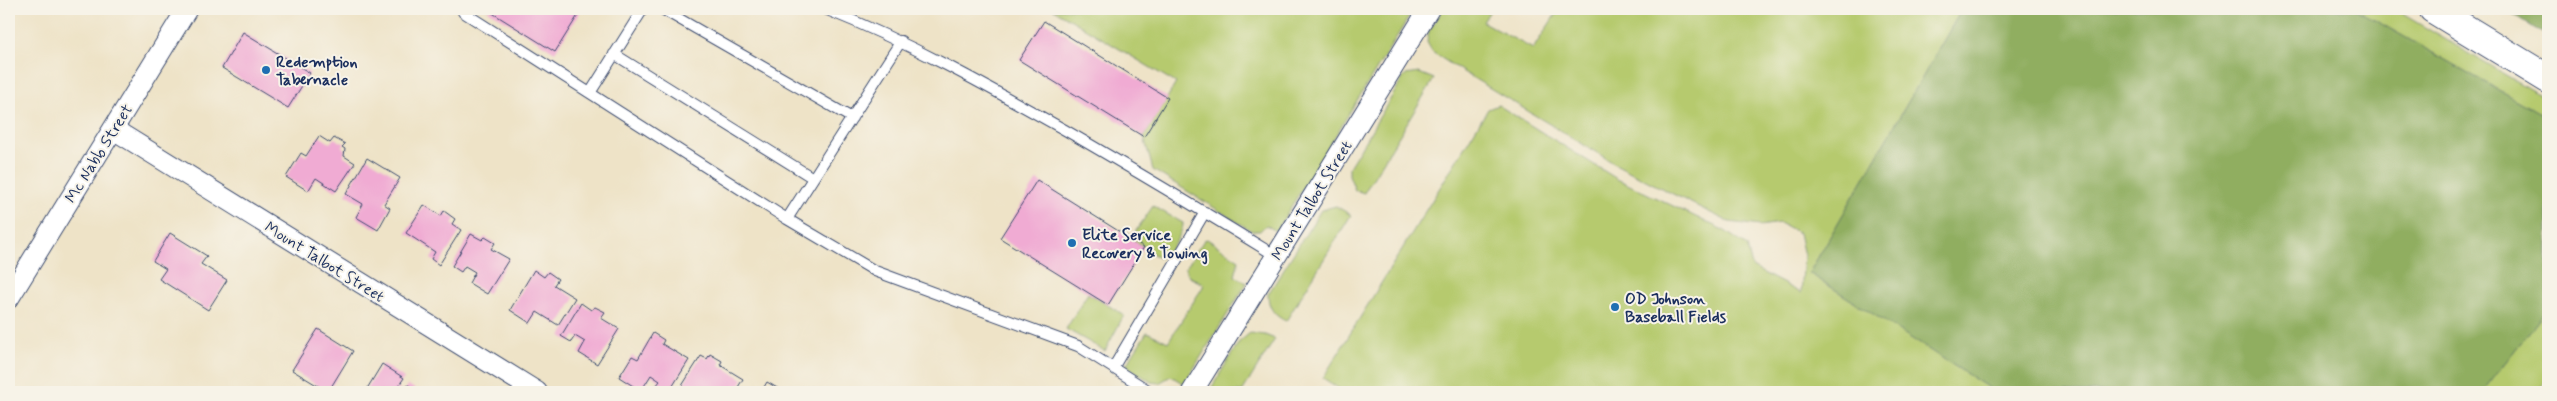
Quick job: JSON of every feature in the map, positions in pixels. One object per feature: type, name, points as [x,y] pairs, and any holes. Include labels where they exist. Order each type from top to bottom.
[{"type":"main road","points":[[2433,9],[2548,79]]},
{"type":"street","name":"Mc Nabb Street","points":[[9,298],[187,9]]},
{"type":"street","name":"Mount Talbot Street","points":[[1192,392],[1429,9]]},
{"type":"street","name":"Mount Talbot Street","points":[[113,129],[537,392]]},
{"type":"lane","points":[[466,9],[463,12],[787,219],[874,270],[1078,346],[1151,392]]},
{"type":"lane","points":[[590,93],[643,9]]},
{"type":"lane","points":[[662,9],[852,118]]},
{"type":"lane","points":[[825,9],[901,41],[986,85],[1205,212],[1276,256]]},
{"type":"lane","points":[[787,219],[901,41]]},
{"type":"lane","points":[[614,54],[813,178]]},
{"type":"lane","points":[[1112,368],[1205,212]]},
{"type":"green space","points":[[1053,9],[1414,9],[1276,231],[1266,225],[1260,231],[1252,231],[1153,170],[1144,137],[1176,83]]},
{"type":"green space","points":[[1443,9],[1491,9],[1483,22],[1533,49],[1559,9],[1962,9],[1809,273],[1995,392],[1344,392],[1323,378],[1488,109],[1498,105],[1617,179],[1725,231],[1747,246],[1752,267],[1801,293],[1804,256],[1799,233],[1780,223],[1760,226],[1729,222],[1617,165],[1460,70],[1432,52],[1427,42],[1429,31]]},
{"type":"green space","points":[[1962,9],[2355,9],[2548,118],[2548,308],[2482,392],[1995,392],[1809,273]]},
{"type":"green space","points":[[2355,9],[2394,9],[2548,100],[2548,118]]},
{"type":"green space","points":[[2505,9],[2548,9],[2548,37]]},
{"type":"green space","points":[[1419,73],[1434,79],[1364,193],[1355,190],[1349,175],[1349,167],[1405,75]]},
{"type":"green space","points":[[1153,206],[1183,223],[1181,233],[1175,244],[1167,253],[1159,258],[1131,238]]},
{"type":"green space","points":[[1336,206],[1351,215],[1286,321],[1272,310],[1268,294],[1321,210]]},
{"type":"green space","points":[[1207,239],[1239,260],[1235,276],[1247,283],[1184,384],[1171,376],[1159,383],[1151,382],[1126,365],[1147,332],[1168,342],[1204,285],[1189,276],[1185,269],[1204,240]]},
{"type":"green space","points":[[1088,293],[1124,315],[1105,351],[1066,329]]},
{"type":"green space","points":[[2548,308],[2548,379],[2538,392],[2482,392]]},
{"type":"green space","points":[[1250,333],[1265,335],[1275,339],[1242,392],[1209,392],[1239,342]]},
{"type":"building","points":[[486,9],[582,9],[555,52]]},
{"type":"building","points":[[1044,21],[1168,98],[1144,137],[1019,60]]},
{"type":"building","name":"Redemption Tabernacle","points":[[243,32],[310,73],[288,108],[222,68]]},
{"type":"building","points":[[319,136],[330,143],[334,138],[345,144],[342,147],[345,149],[344,156],[355,163],[336,191],[316,178],[308,191],[286,177],[301,153],[306,156]]},
{"type":"building","points":[[367,158],[400,178],[384,204],[390,208],[378,230],[356,217],[363,204],[346,194]]},
{"type":"building","name":"Elite Service Recovery & Towing","points":[[1037,180],[1144,247],[1108,305],[1000,238]]},
{"type":"building","points":[[424,205],[441,216],[444,211],[455,219],[452,224],[461,230],[439,265],[431,259],[435,252],[406,233]]},
{"type":"building","points":[[170,233],[207,256],[201,264],[227,280],[208,310],[159,279],[166,269],[153,261]]},
{"type":"building","points":[[471,234],[482,240],[485,237],[495,243],[491,249],[509,259],[487,294],[469,283],[475,272],[465,266],[461,272],[452,266]]},
{"type":"building","points":[[534,270],[544,277],[548,272],[558,279],[554,285],[575,298],[558,325],[537,312],[530,323],[510,310]]},
{"type":"building","points":[[581,303],[591,310],[595,307],[605,312],[601,318],[619,329],[597,364],[579,353],[585,342],[575,336],[571,342],[561,336]]},
{"type":"building","points":[[318,329],[353,351],[328,392],[292,370]]},
{"type":"building","points":[[653,333],[664,340],[662,344],[689,360],[669,392],[656,386],[660,381],[651,375],[641,391],[619,377],[632,356],[638,359]]},
{"type":"building","points":[[710,354],[722,361],[720,365],[743,379],[735,392],[678,392],[701,356],[707,359]]},
{"type":"building","points":[[382,364],[404,378],[397,388],[404,392],[365,392]]},
{"type":"building","points":[[767,382],[784,392],[761,392]]},
{"type":"building","points":[[408,385],[420,392],[404,392]]},
{"type":"place","name":"Redemption Tabernacle","points":[[266,70]]},
{"type":"place","name":"Elite Service Recovery & Towing","points":[[1072,243]]},
{"type":"place","name":"OD Johnson Baseball Fields","points":[[1615,307]]}]
